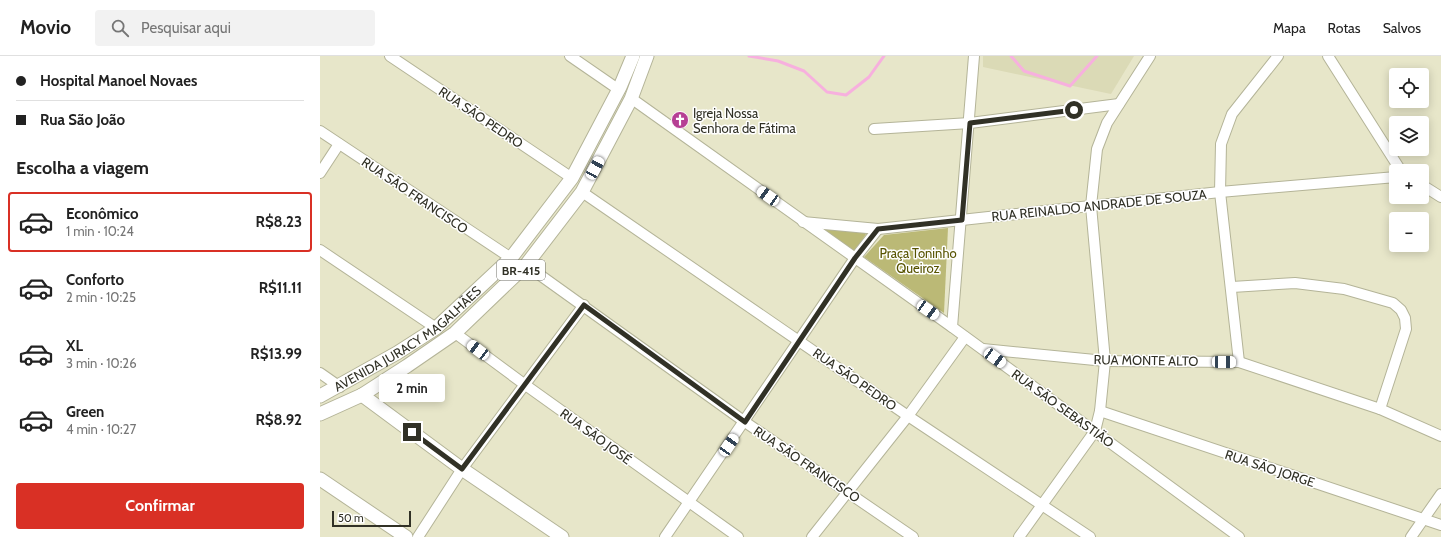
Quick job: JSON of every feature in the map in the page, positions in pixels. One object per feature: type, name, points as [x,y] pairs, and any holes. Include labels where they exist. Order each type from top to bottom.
[{"type":"main road","name":"AVENIDA JURACY MAGALHÃES","points":[[320,396],[340,387],[436,328],[511,258],[572,178],[633,56]]},
{"type":"main road","name":"AVENIDA JURACY MAGALHÃES","points":[[320,414],[362,395],[455,333],[526,265],[582,192],[632,99],[647,56]]},
{"type":"main road","points":[[362,395],[462,469],[562,537]]},
{"type":"main road","points":[[320,479],[406,537]]},
{"type":"street","name":"RUA SÃO PEDRO","points":[[390,56],[572,178]]},
{"type":"street","points":[[570,56],[617,89],[621,101],[632,99]]},
{"type":"street","points":[[952,327],[970,123],[974,56]]},
{"type":"street","points":[[1019,537],[1095,431],[1100,411],[1105,360],[1091,206],[1097,149],[1107,123],[1150,56]]},
{"type":"street","points":[[1239,362],[1232,287],[1220,192],[1221,144],[1224,131],[1232,114],[1278,56]]},
{"type":"street","points":[[1328,56],[1396,164]]},
{"type":"street","points":[[617,89],[628,87],[632,99],[855,258]]},
{"type":"street","points":[[874,129],[970,123],[1119,104]]},
{"type":"street","name":"RUA SÃO FRANCISCO","points":[[320,131],[511,258]]},
{"type":"street","points":[[320,173],[339,144]]},
{"type":"street","name":"RUA REINALDO ANDRADE DE SOUZA","points":[[803,222],[878,229],[1220,192],[1389,178]]},
{"type":"street","points":[[1429,190],[1441,197]]},
{"type":"street","name":"RUA SÃO PEDRO","points":[[582,192],[908,416],[1090,537]]},
{"type":"street","points":[[665,537],[745,422],[855,258],[878,229]]},
{"type":"street","points":[[320,250],[436,328]]},
{"type":"street","name":"RUA SÃO SEBASTIÃO","points":[[855,258],[964,337],[983,349],[1238,537]]},
{"type":"street","name":"RUA SÃO FRANCISCO","points":[[526,265],[584,305],[745,422],[913,537]]},
{"type":"street","points":[[1232,287],[1295,283],[1318,284],[1344,289],[1393,303],[1401,310],[1405,318],[1406,329],[1380,409]]},
{"type":"street","points":[[418,537],[462,469],[584,305]]},
{"type":"street","name":"RUA SÃO JOSÉ","points":[[455,333],[738,537]]},
{"type":"street","points":[[812,537],[908,416],[964,337]]},
{"type":"street","name":"RUA MONTE ALTO","points":[[983,349],[1105,360],[1239,362],[1380,409],[1441,436]]},
{"type":"street","points":[[320,373],[340,387]]},
{"type":"street","name":"RUA SÃO JORGE","points":[[1100,411],[1441,525]]},
{"type":"street","points":[[1412,537],[1441,494]]},
{"type":"shaded area","points":[[983,56],[1134,56],[1111,94],[983,67]]},
{"type":"green space","points":[[815,226],[862,230],[866,234],[854,253]]},
{"type":"green space","name":"Praça Toninho Queiroz","points":[[948,228],[944,313],[864,257],[884,235]]},
{"type":"waterway","points":[[749,56],[778,61],[804,71],[827,92],[846,95],[869,77],[884,56]]},
{"type":"waterway","points":[[1011,56],[1024,71],[1070,86],[1097,56]]},
{"type":"place","name":"Igreja Nossa Senhora de Fátima","points":[[680,120]]},
{"type":"route","points":[[412,432],[462,469],[584,305],[745,422],[855,258],[878,229],[962,220],[970,123],[1074,110]]}]
